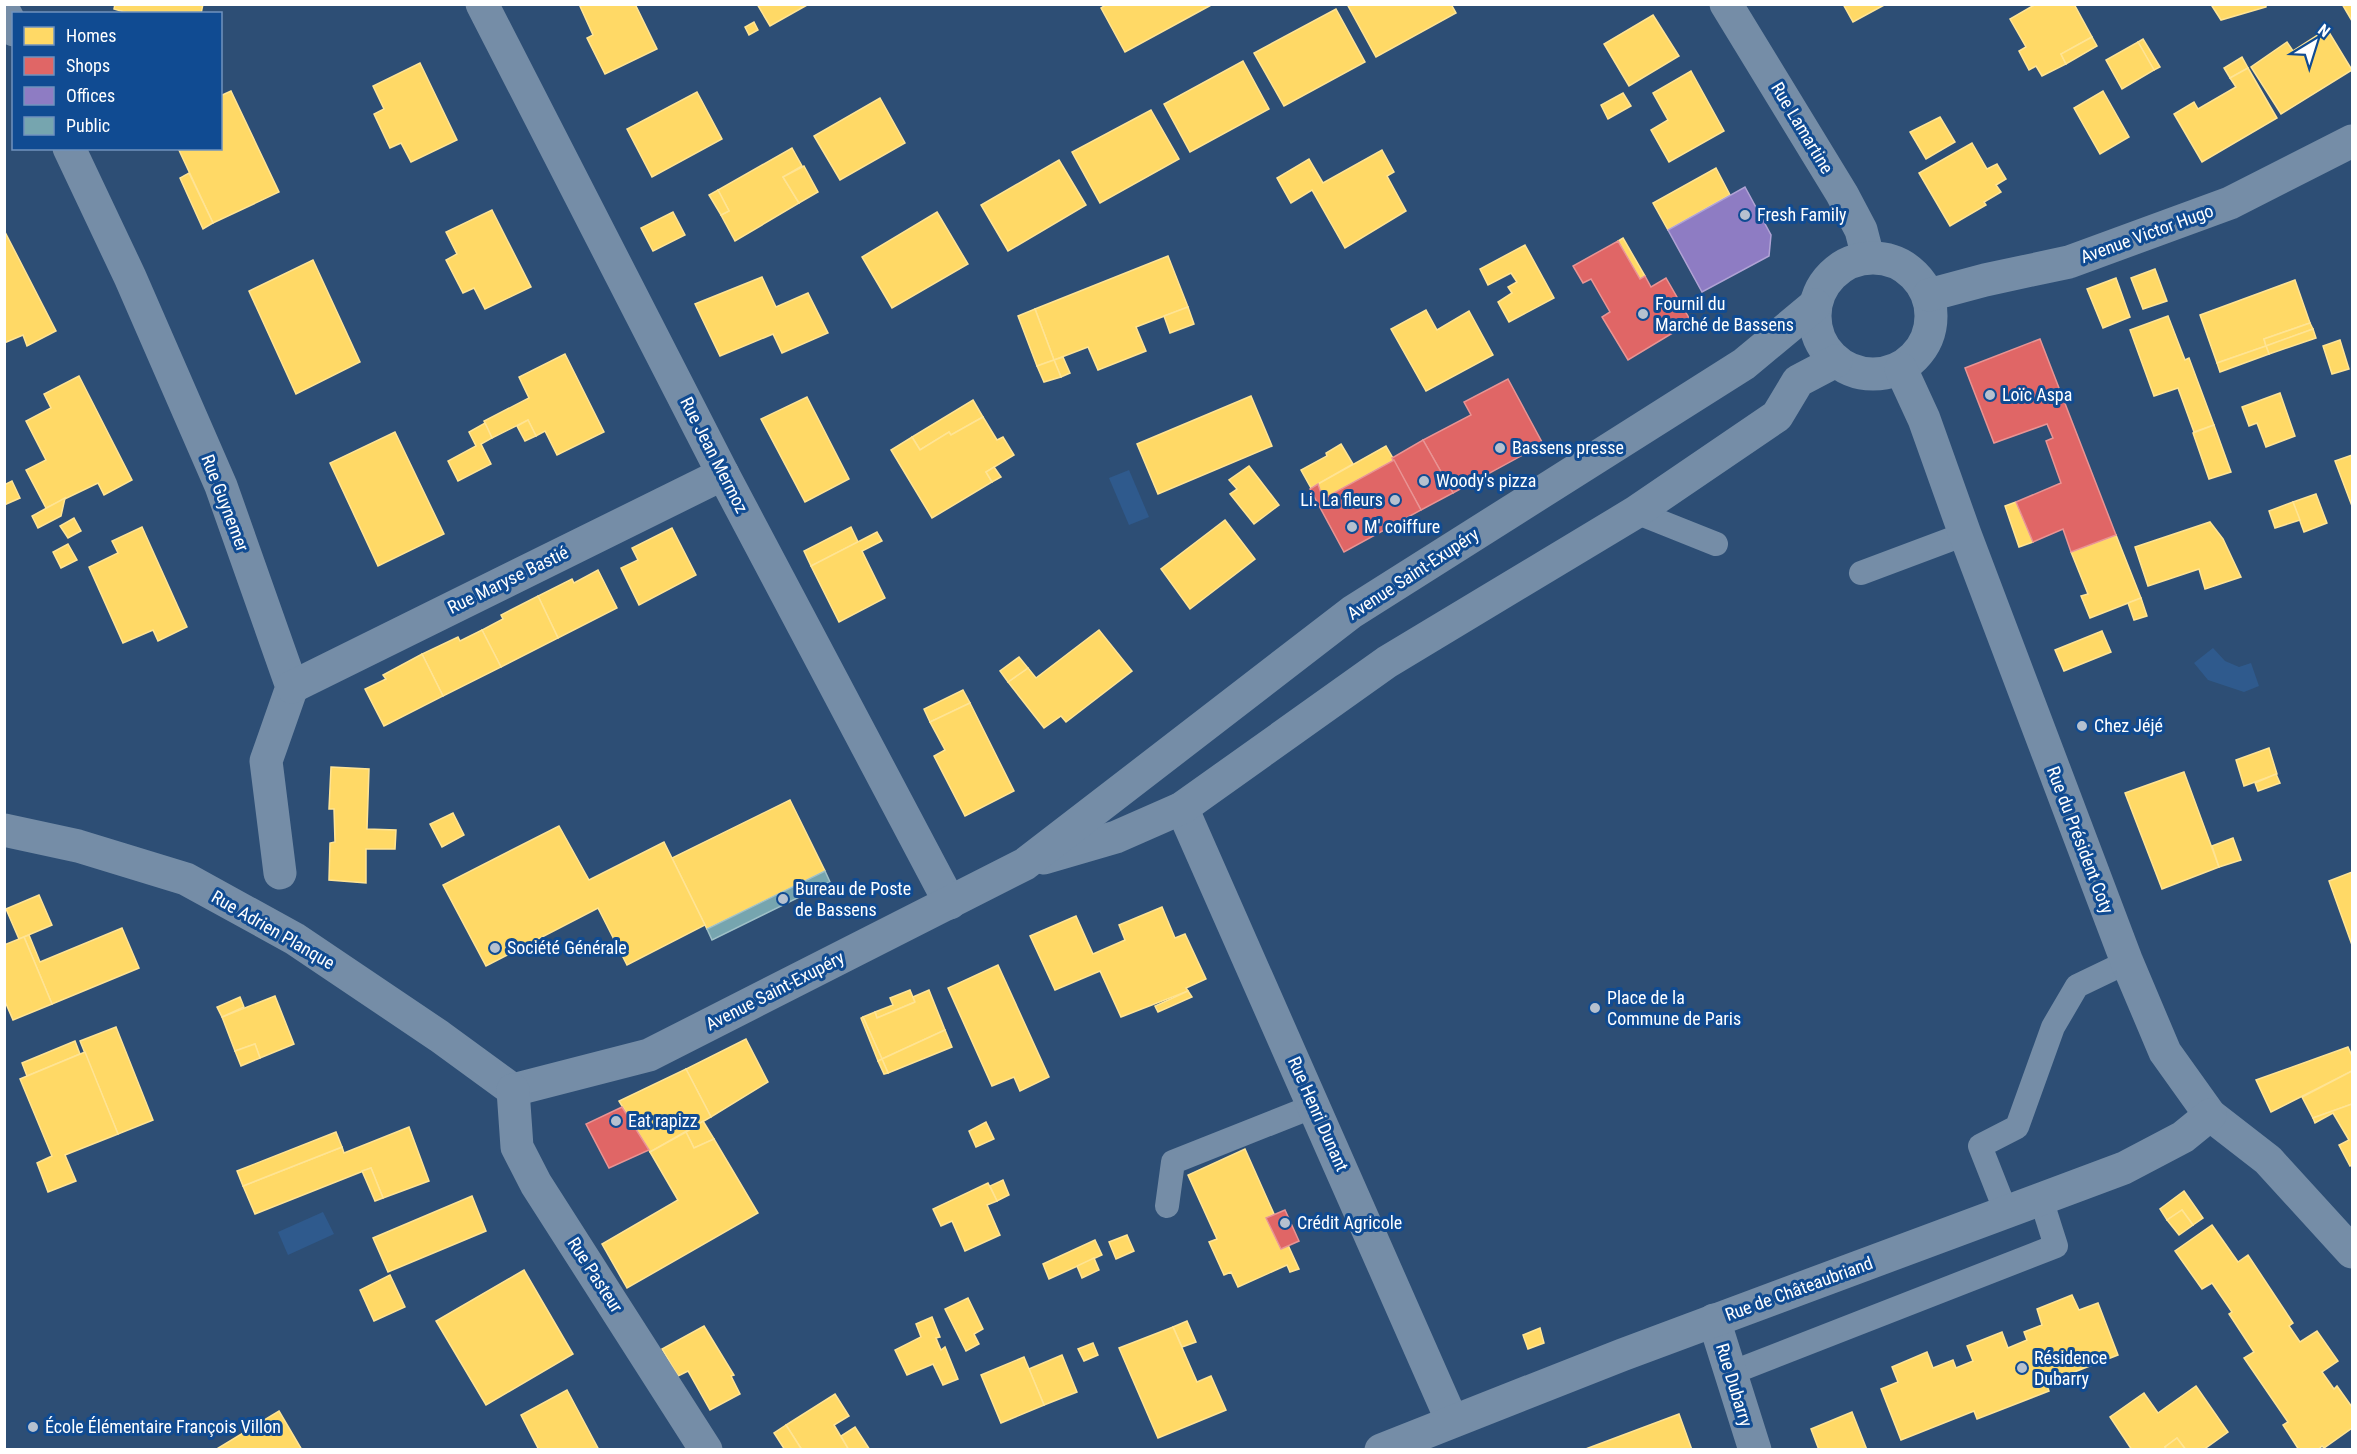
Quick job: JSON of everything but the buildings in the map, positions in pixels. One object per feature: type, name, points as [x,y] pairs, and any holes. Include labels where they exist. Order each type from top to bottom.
[{"type":"street","name":"Rue Jean Mermoz","points":[[482,4],[723,474],[950,903]]},
{"type":"street","name":"Rue Lamartine","points":[[1726,4],[1842,194],[1861,230],[1868,257]]},
{"type":"street","points":[[4,11],[12,26]]},
{"type":"street","name":"Avenue Victor Hugo","points":[[1929,295],[1985,280],[2070,262],[2230,203],[2352,141]]},
{"type":"street","name":"Rue Guynemer","points":[[70,150],[130,277],[221,486],[292,687]]},
{"type":"street","points":[[1868,257],[1908,267],[1929,295],[1930,335],[1910,363],[1901,369],[1885,374],[1860,374],[1836,361],[1818,337],[1815,305],[1821,287],[1852,260],[1868,257]]},
{"type":"street","name":"Avenue Saint-Exupéry","points":[[513,1090],[649,1055],[1025,864],[1352,612],[1744,364],[1815,305]]},
{"type":"street","name":"Avenue Saint-Exupéry","points":[[1025,864],[1116,837],[1182,808],[1387,662],[1636,512],[1776,416],[1798,381],[1836,361]]},
{"type":"street","name":"Rue du Président Coty","points":[[1901,369],[1924,419],[1965,534],[2127,962],[2165,1052],[2210,1115],[2268,1160],[2352,1252]]},
{"type":"street","name":"Rue Maryse Bastié","points":[[292,687],[723,474]]},
{"type":"street","points":[[280,873],[266,761],[292,687]]},
{"type":"street","name":"Rue Henri Dunant","points":[[1182,808],[1452,1421]]},
{"type":"street","name":"Rue Adrien Planque","points":[[4,830],[78,846],[186,879],[295,939],[439,1036],[513,1090]]},
{"type":"street","name":"Rue Pasteur","points":[[513,1090],[517,1147],[536,1184],[706,1449]]},
{"type":"street","name":"Rue de Châteaubriand","points":[[1381,1449],[1714,1320],[2124,1168],[2183,1137],[2210,1115]]},
{"type":"street","name":"Rue Dubarry","points":[[1714,1320],[1755,1449]]},
{"type":"lane","points":[[1636,512],[1716,544]]},
{"type":"lane","points":[[1861,573],[1965,534]]},
{"type":"lane","points":[[2006,1212],[1980,1146],[2017,1127],[2054,1027],[2077,986],[2127,962]]},
{"type":"lane","points":[[1167,1206],[1173,1162],[1314,1106]]},
{"type":"lane","points":[[1731,1373],[2056,1246],[2040,1199]]},
{"type":"water","points":[[1129,470],[1149,517],[1129,525],[1109,478]]},
{"type":"water","points":[[2213,648],[2225,661],[2239,667],[2251,663],[2259,686],[2244,692],[2208,680],[2194,663]]},
{"type":"water","points":[[323,1212],[334,1234],[288,1255],[278,1232]]},
{"type":"place","name":"Fresh Family","points":[[1745,215]]},
{"type":"place","name":"Fournil du Marché de Bassens","points":[[1643,314]]},
{"type":"place","name":"Loïc Aspa","points":[[1990,395]]},
{"type":"place","name":"Bassens presse","points":[[1500,448]]},
{"type":"place","name":"Woody's pizza","points":[[1424,481]]},
{"type":"place","name":"Li. La fleurs","points":[[1395,500]]},
{"type":"place","name":"M' coiffure","points":[[1352,527]]},
{"type":"place","name":"Chez Jéjé","points":[[2082,726]]},
{"type":"place","name":"Bureau de Poste de Bassens","points":[[783,899]]},
{"type":"place","name":"Société Générale","points":[[495,948]]},
{"type":"place","name":"Place de la Commune de Paris","points":[[1595,1008]]},
{"type":"place","name":"Eat rapizz","points":[[616,1121]]},
{"type":"place","name":"Crédit Agricole","points":[[1285,1223]]},
{"type":"place","name":"Résidence Dubarry","points":[[2022,1368]]},
{"type":"place","name":"École Élémentaire François Villon","points":[[33,1427]]}]
